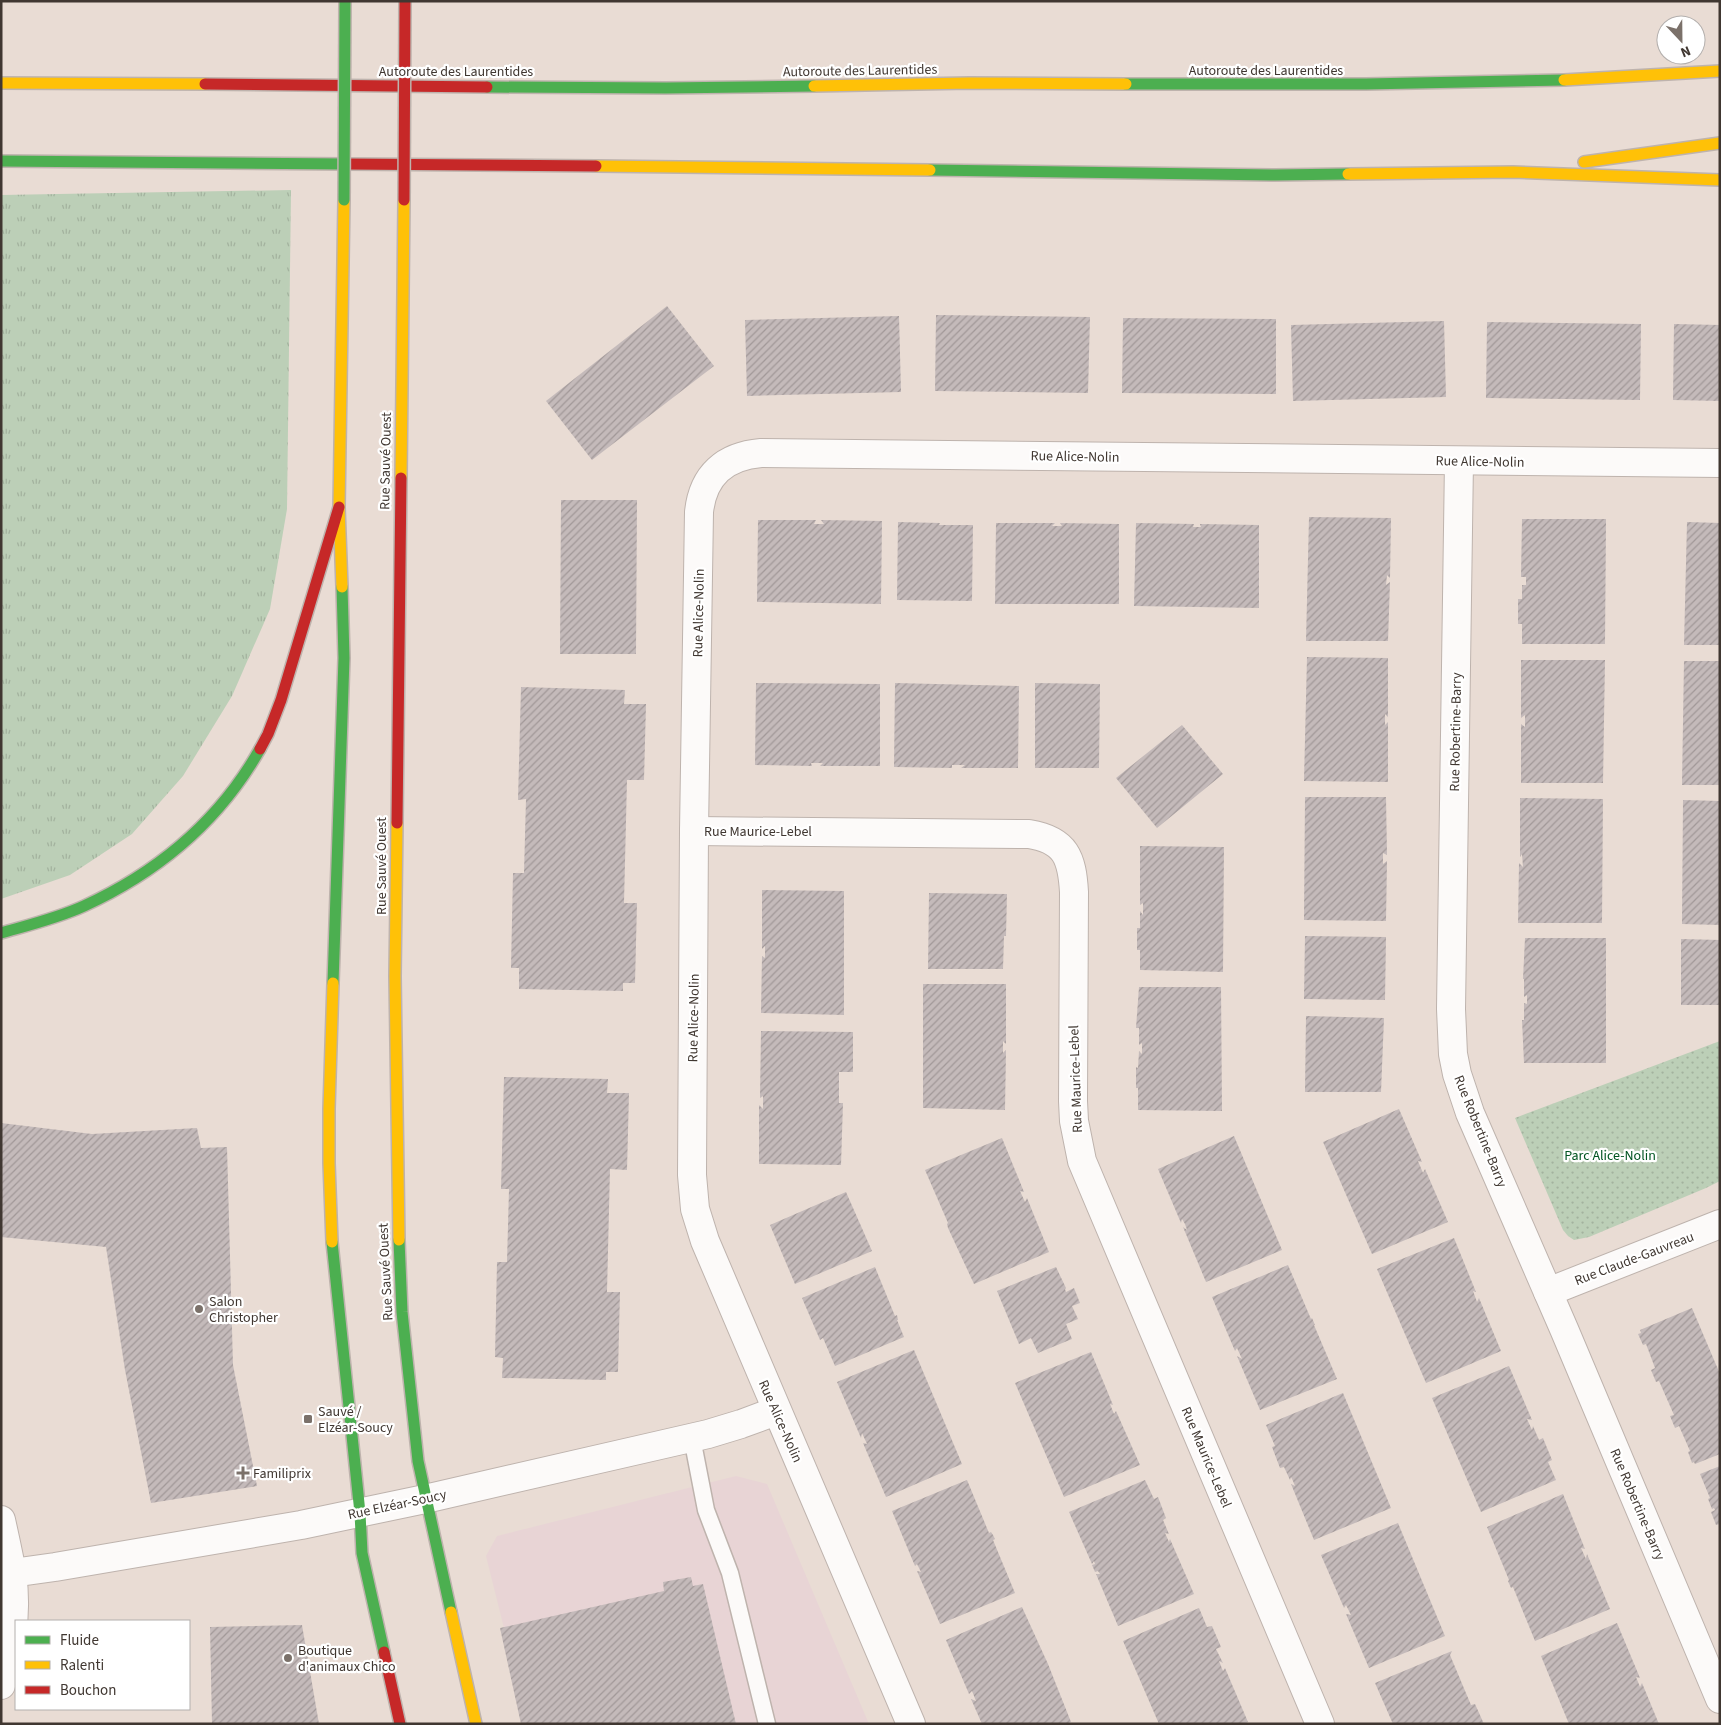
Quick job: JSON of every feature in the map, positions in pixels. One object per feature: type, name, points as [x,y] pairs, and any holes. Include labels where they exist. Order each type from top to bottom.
[{"type":"main road","points":[[345,1],[339,507],[344,658],[329,1100],[329,1163],[333,1254],[360,1512],[362,1553],[400,1724]]},
{"type":"main road","name":"Rue Sauvé Ouest","points":[[404,1],[404,200],[396,758],[395,976],[397,1190],[402,1312],[418,1461],[476,1724]]},
{"type":"main road","name":"Autoroute des Laurentides","points":[[1,82],[661,88],[1008,84],[1319,85],[1510,82],[1720,71]]},
{"type":"main road","points":[[1513,172],[1720,143]]},
{"type":"main road","points":[[1,161],[727,167],[1275,175],[1513,172],[1720,180]]},
{"type":"main road","points":[[1,933],[71,912],[136,879],[163,861],[186,842],[204,825],[239,784],[256,758],[281,700],[339,507]]},
{"type":"street","name":"Rue Alice-Nolin","points":[[911,1724],[705,1242],[699,1225],[693,1192],[694,831],[700,502],[707,482],[721,467],[734,458],[761,453],[1720,463]]},
{"type":"street","name":"Rue Robertine-Barry","points":[[1459,461],[1451,1009],[1453,1054],[1459,1080],[1470,1112],[1720,1699]]},
{"type":"street","name":"Rue Maurice-Lebel","points":[[694,831],[1029,834],[1046,838],[1066,855],[1073,872],[1074,1121],[1082,1161],[1320,1724]]},
{"type":"street","name":"Rue Claude-Gauvreau","points":[[1548,1292],[1720,1224]]},
{"type":"street","name":"Rue Elzéar-Soucy","points":[[12,1573],[300,1525],[425,1499],[692,1438],[732,1427],[776,1411]]},
{"type":"street","points":[[1,1520],[12,1573],[14,1603],[10,1648],[1,1685]]},
{"type":"lane","points":[[692,1438],[706,1510],[730,1573],[767,1724]]},
{"type":"shaded area","points":[[736,1476],[767,1484],[869,1724],[528,1724],[486,1556],[497,1536]]},
{"type":"green space","points":[[291,190],[287,509],[270,609],[232,696],[183,776],[132,834],[70,875],[1,899],[1,195]]},
{"type":"green space","name":"Parc Alice-Nolin","points":[[1720,1041],[1720,1181],[1589,1237],[1574,1240],[1568,1236],[1563,1230],[1515,1118]]},
{"type":"building","points":[[667,306],[714,366],[592,460],[546,401]]},
{"type":"building","points":[[936,315],[1090,317],[1088,393],[935,391]]},
{"type":"building","points":[[899,316],[901,392],[747,396],[745,320]]},
{"type":"building","points":[[1123,318],[1276,319],[1276,394],[1122,393]]},
{"type":"building","points":[[1444,321],[1446,397],[1293,401],[1291,325]]},
{"type":"building","points":[[1487,322],[1641,324],[1640,400],[1486,398]]},
{"type":"building","points":[[1674,324],[1720,325],[1720,401],[1673,400]]},
{"type":"building","points":[[561,500],[637,500],[636,654],[560,654]]},
{"type":"building","points":[[1309,517],[1391,518],[1390,578],[1387,575],[1386,585],[1390,582],[1388,641],[1306,641]]},
{"type":"building","points":[[1522,519],[1606,519],[1605,644],[1522,644],[1522,624],[1518,624],[1518,599],[1522,599],[1522,585],[1526,585],[1526,577],[1521,577]]},
{"type":"building","points":[[758,520],[816,520],[814,524],[824,524],[821,520],[882,521],[881,604],[757,602]]},
{"type":"building","points":[[898,522],[973,525],[972,601],[897,600]]},
{"type":"building","points":[[1687,522],[1720,523],[1720,645],[1684,645]]},
{"type":"building","points":[[996,523],[1055,523],[1052,526],[1062,526],[1060,523],[1119,524],[1119,604],[995,604]]},
{"type":"building","points":[[1136,523],[1194,524],[1193,527],[1201,527],[1200,524],[1259,525],[1259,608],[1134,606]]},
{"type":"building","points":[[1307,657],[1388,658],[1388,717],[1385,714],[1385,725],[1388,722],[1388,782],[1304,781]]},
{"type":"building","points":[[1521,660],[1605,660],[1603,783],[1521,783],[1521,724],[1525,727],[1525,715],[1521,718]]},
{"type":"building","points":[[1684,661],[1720,661],[1720,785],[1682,785]]},
{"type":"building","points":[[756,683],[880,684],[880,766],[820,766],[823,763],[811,763],[812,766],[755,765]]},
{"type":"building","points":[[895,683],[1019,686],[1018,768],[961,768],[965,765],[952,765],[952,768],[894,767]]},
{"type":"building","points":[[1035,683],[1100,684],[1099,768],[1035,768]]},
{"type":"building","points":[[521,687],[625,690],[624,704],[646,704],[644,780],[627,780],[624,903],[637,903],[635,983],[623,983],[623,991],[519,989],[519,968],[511,968],[513,873],[524,873],[526,799],[518,800]]},
{"type":"building","points":[[1182,725],[1223,774],[1157,828],[1116,778]]},
{"type":"building","points":[[1305,797],[1386,797],[1387,855],[1383,853],[1383,864],[1387,861],[1386,921],[1304,920]]},
{"type":"building","points":[[1520,798],[1603,799],[1602,923],[1518,923],[1519,863],[1523,867],[1522,854],[1520,857]]},
{"type":"building","points":[[1683,800],[1720,801],[1720,925],[1682,924]]},
{"type":"building","points":[[1140,846],[1224,847],[1223,972],[1140,970],[1140,950],[1137,950],[1137,928],[1140,928],[1140,911],[1143,915],[1143,903],[1140,905]]},
{"type":"building","points":[[762,890],[844,891],[844,1015],[761,1013],[762,956],[765,958],[765,946],[762,949]]},
{"type":"building","points":[[929,893],[1007,894],[1003,969],[928,969]]},
{"type":"building","points":[[1305,936],[1386,937],[1385,1000],[1304,999]]},
{"type":"building","points":[[1525,938],[1606,938],[1606,1063],[1524,1063],[1522,1020],[1524,1020],[1524,1003],[1527,1004],[1527,995],[1524,997],[1523,979]]},
{"type":"building","points":[[1681,939],[1720,940],[1720,1005],[1681,1005]]},
{"type":"building","points":[[923,984],[1006,984],[1006,1044],[1003,1041],[1003,1053],[1006,1050],[1005,1110],[923,1108]]},
{"type":"building","points":[[1139,987],[1221,987],[1222,1111],[1138,1110],[1136,1067],[1138,1068],[1139,1051],[1142,1054],[1142,1043],[1139,1045],[1139,1028],[1136,1028]]},
{"type":"building","points":[[1306,1016],[1384,1018],[1381,1092],[1305,1092]]},
{"type":"building","points":[[761,1031],[853,1032],[853,1072],[839,1072],[839,1103],[843,1103],[841,1165],[759,1164],[759,1105],[763,1109],[763,1096],[760,1098]]},
{"type":"building","points":[[504,1077],[608,1079],[607,1093],[629,1093],[627,1170],[610,1169],[607,1292],[620,1292],[618,1372],[606,1372],[606,1380],[502,1378],[503,1358],[495,1357],[497,1262],[507,1262],[509,1189],[501,1189]]},
{"type":"building","points":[[1399,1109],[1422,1162],[1418,1161],[1423,1173],[1425,1169],[1448,1222],[1372,1254],[1323,1142]]},
{"type":"building","points":[[1,1123],[92,1134],[197,1128],[201,1148],[227,1147],[233,1365],[257,1486],[151,1503],[125,1370],[106,1247],[1,1237]]},
{"type":"building","points":[[1234,1136],[1282,1250],[1206,1282],[1183,1227],[1187,1230],[1185,1224],[1182,1219],[1181,1223],[1158,1169]]},
{"type":"building","points":[[1002,1138],[1024,1192],[1020,1191],[1025,1202],[1027,1198],[1049,1252],[974,1284],[948,1228],[948,1223],[925,1170]]},
{"type":"building","points":[[846,1192],[872,1251],[795,1284],[770,1225]]},
{"type":"building","points":[[1454,1238],[1476,1292],[1473,1291],[1477,1302],[1479,1298],[1501,1351],[1426,1383],[1377,1269]]},
{"type":"building","points":[[1288,1265],[1337,1379],[1260,1410],[1237,1356],[1242,1359],[1237,1348],[1235,1351],[1212,1297]]},
{"type":"building","points":[[875,1267],[895,1316],[897,1315],[897,1320],[904,1337],[835,1366],[823,1338],[820,1340],[802,1298]]},
{"type":"building","points":[[1056,1267],[1066,1292],[1074,1288],[1080,1303],[1072,1306],[1078,1319],[1066,1324],[1072,1339],[1038,1353],[1031,1338],[1019,1344],[997,1291]]},
{"type":"building","points":[[1692,1308],[1720,1374],[1720,1454],[1695,1464],[1694,1462],[1692,1463],[1688,1452],[1690,1451],[1679,1426],[1675,1428],[1670,1416],[1674,1415],[1659,1381],[1656,1382],[1651,1370],[1655,1368],[1646,1344],[1643,1345],[1638,1334],[1641,1333],[1640,1330]]},
{"type":"building","points":[[914,1350],[962,1464],[886,1497],[863,1443],[867,1444],[862,1433],[861,1438],[837,1382]]},
{"type":"building","points":[[1091,1352],[1113,1405],[1110,1404],[1114,1414],[1116,1411],[1140,1465],[1064,1497],[1015,1383]]},
{"type":"building","points":[[1509,1366],[1532,1420],[1527,1419],[1532,1430],[1533,1426],[1539,1440],[1543,1438],[1552,1460],[1548,1462],[1556,1480],[1481,1512],[1432,1398]]},
{"type":"building","points":[[1343,1393],[1391,1508],[1314,1540],[1291,1484],[1295,1486],[1293,1481],[1291,1477],[1290,1480],[1284,1467],[1280,1468],[1272,1447],[1275,1446],[1266,1425]]},
{"type":"building","points":[[1720,1466],[1720,1524],[1716,1525],[1711,1512],[1715,1510],[1714,1508],[1712,1509],[1708,1499],[1710,1498],[1700,1474]]},
{"type":"building","points":[[967,1480],[989,1533],[991,1532],[995,1539],[993,1540],[1015,1593],[940,1624],[917,1571],[921,1572],[917,1564],[915,1566],[892,1511]]},
{"type":"building","points":[[1145,1480],[1154,1499],[1158,1497],[1166,1518],[1163,1520],[1169,1534],[1165,1533],[1169,1542],[1170,1539],[1194,1594],[1118,1626],[1096,1574],[1100,1574],[1098,1571],[1095,1572],[1092,1565],[1095,1564],[1094,1561],[1092,1564],[1069,1512]]},
{"type":"building","points":[[1563,1494],[1585,1549],[1581,1548],[1586,1559],[1587,1554],[1610,1609],[1535,1641],[1513,1587],[1511,1588],[1508,1581],[1487,1527]]},
{"type":"building","points":[[1398,1523],[1445,1636],[1369,1668],[1346,1614],[1351,1615],[1346,1605],[1344,1608],[1321,1555]]},
{"type":"building","points":[[691,1577],[693,1586],[703,1584],[736,1724],[521,1724],[500,1628],[664,1591],[663,1582]]},
{"type":"building","points":[[1022,1607],[1048,1664],[1071,1722],[1067,1724],[982,1724],[971,1699],[976,1701],[972,1691],[969,1694],[946,1640]]},
{"type":"building","points":[[1199,1608],[1207,1627],[1212,1626],[1221,1647],[1216,1649],[1223,1663],[1219,1661],[1223,1671],[1225,1668],[1248,1722],[1243,1724],[1159,1724],[1123,1641]]},
{"type":"building","points":[[1617,1623],[1640,1678],[1636,1677],[1640,1687],[1642,1683],[1659,1724],[1569,1724],[1541,1656]]},
{"type":"building","points":[[302,1625],[319,1724],[212,1724],[210,1627]]},
{"type":"building","points":[[1452,1651],[1450,1655],[1471,1705],[1475,1704],[1484,1724],[1393,1724],[1375,1683]]},
{"type":"traffic: fast","points":[[344,200],[345,1]]},
{"type":"traffic: fast","points":[[1126,84],[1366,84],[1564,80]]},
{"type":"traffic: fast","points":[[487,87],[666,88],[814,86]]},
{"type":"traffic: fast","points":[[1,161],[346,164]]},
{"type":"traffic: fast","points":[[930,170],[1275,175],[1348,174]]},
{"type":"traffic: fast","points":[[333,983],[344,658],[342,587]]},
{"type":"traffic: fast","points":[[1,933],[54,918],[84,906],[137,877],[162,860],[206,821],[226,799],[260,749]]},
{"type":"traffic: fast","points":[[399,1240],[402,1312],[418,1461],[451,1612]]},
{"type":"traffic: fast","points":[[332,1242],[360,1513],[362,1553],[384,1652]]},
{"type":"traffic: slow","points":[[1564,80],[1720,71]]},
{"type":"traffic: slow","points":[[1,83],[205,84]]},
{"type":"traffic: slow","points":[[814,86],[969,83],[1126,84]]},
{"type":"traffic: slow","points":[[1584,162],[1720,143]]},
{"type":"traffic: slow","points":[[596,166],[930,170]]},
{"type":"traffic: slow","points":[[1348,174],[1513,172],[1720,180]]},
{"type":"traffic: slow","points":[[342,587],[339,507],[344,200]]},
{"type":"traffic: slow","points":[[401,478],[404,200]]},
{"type":"traffic: slow","points":[[397,823],[395,976],[399,1240]]},
{"type":"traffic: slow","points":[[332,1242],[329,1109],[333,983]]},
{"type":"traffic: slow","points":[[451,1612],[476,1724]]},
{"type":"traffic: jam","points":[[404,200],[405,1]]},
{"type":"traffic: jam","points":[[205,84],[487,87]]},
{"type":"traffic: jam","points":[[346,164],[596,166]]},
{"type":"traffic: jam","points":[[397,823],[401,478]]},
{"type":"traffic: jam","points":[[260,749],[281,700],[339,507]]},
{"type":"traffic: jam","points":[[384,1652],[400,1724]]},
{"type":"place","name":"Salon Christopher","points":[[199,1309]]},
{"type":"place","name":"Sauvé / Elzéar-Soucy","points":[[308,1419]]},
{"type":"place","name":"Familiprix","points":[[243,1473]]},
{"type":"place","name":"Boutique d'animaux Chico","points":[[288,1658]]}]
